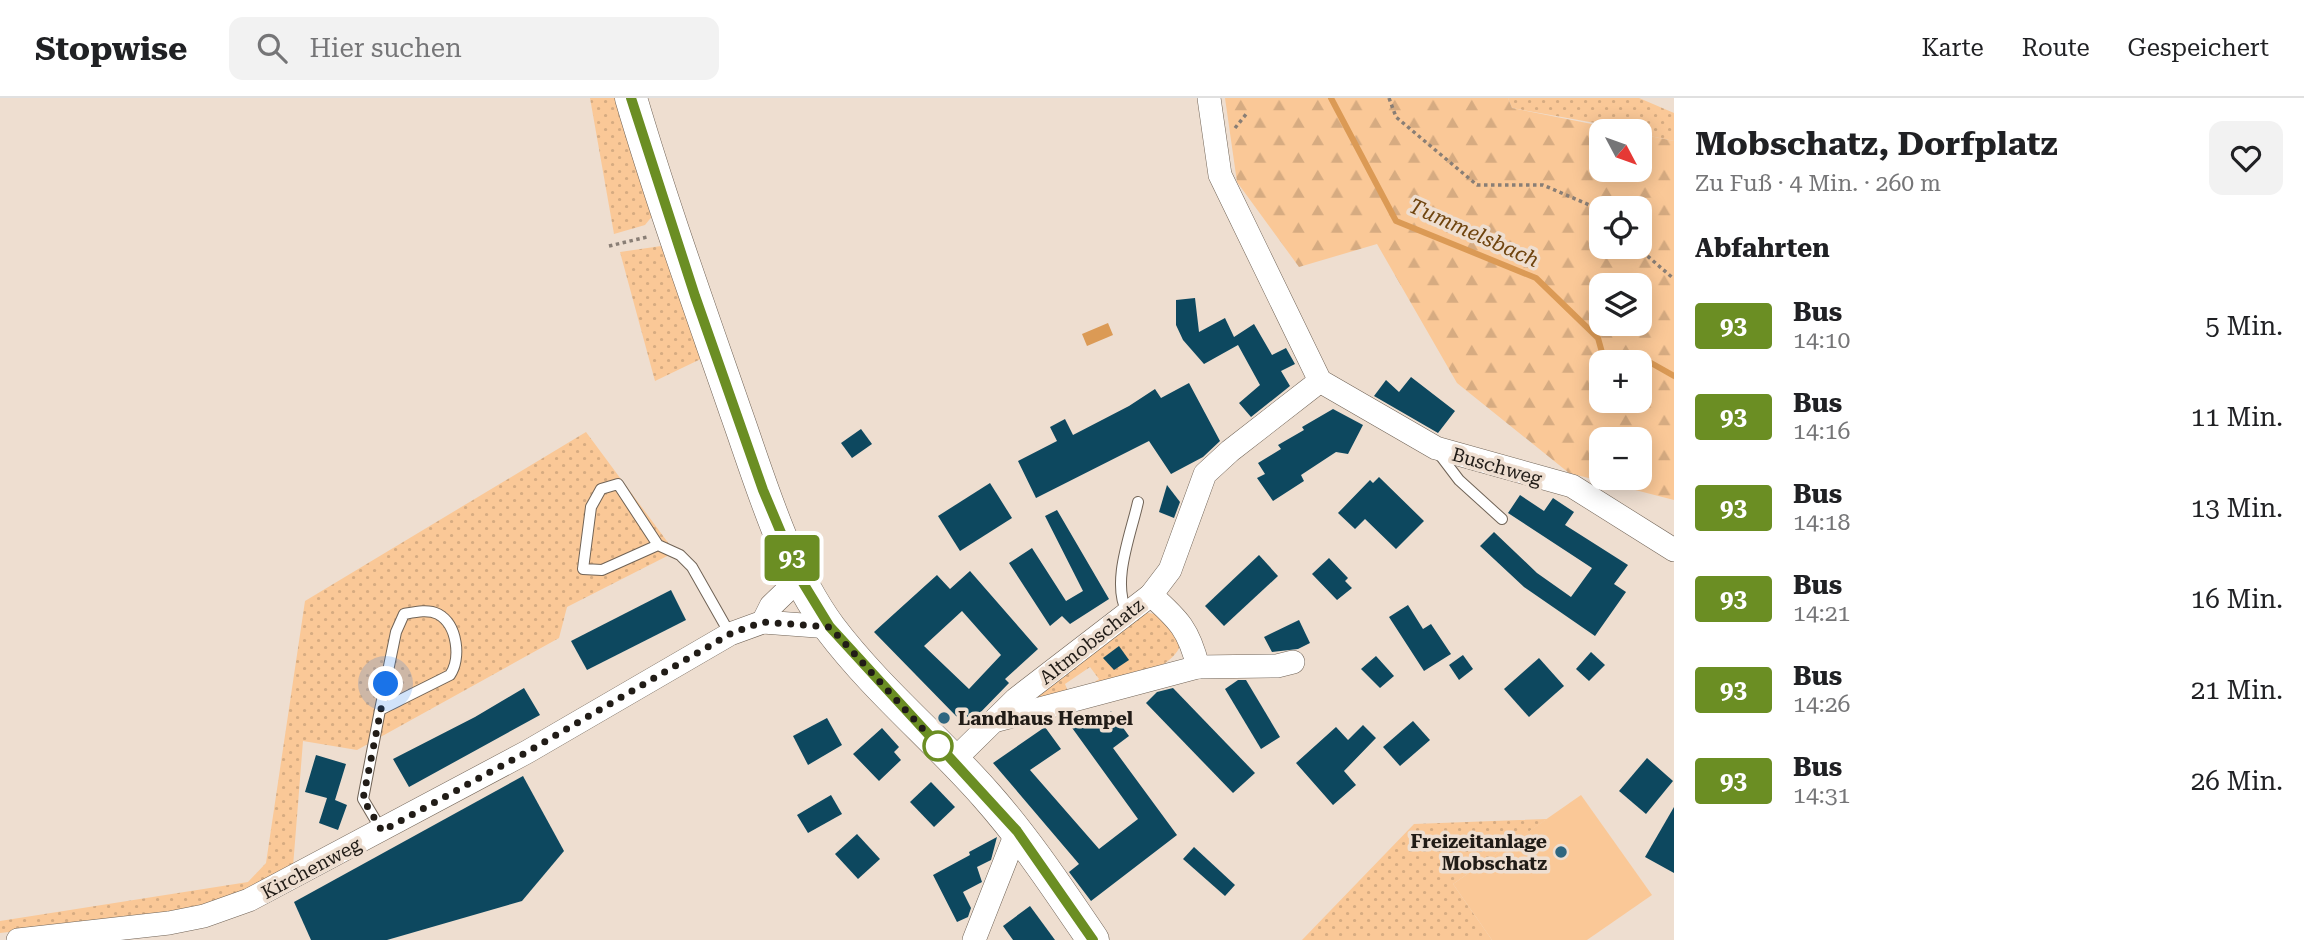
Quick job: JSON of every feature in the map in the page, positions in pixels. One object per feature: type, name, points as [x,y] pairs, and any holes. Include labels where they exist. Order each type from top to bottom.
[{"type":"street","points":[[631,98],[673,231],[763,490],[800,578],[830,627],[890,696],[1017,831],[1093,940]]},
{"type":"street","points":[[1151,595],[1170,570],[1205,474],[1230,451],[1320,381],[1220,175],[1209,98]]},
{"type":"street","name":"Buschweg","points":[[1320,381],[1436,448],[1572,486],[1674,550]]},
{"type":"street","points":[[762,622],[771,606],[800,578]]},
{"type":"street","name":"Altmobschatz","points":[[953,761],[998,720],[1016,699],[1151,595],[1178,619],[1188,633],[1198,667]]},
{"type":"street","name":"Kirchenweg","points":[[18,940],[130,929],[204,916],[249,900],[527,752],[730,634],[762,622],[830,627]]},
{"type":"street","name":"Altmobschatz","points":[[998,720],[1030,714],[1198,667],[1277,666],[1293,662]]},
{"type":"street","points":[[974,940],[1017,831]]},
{"type":"lane","points":[[1436,448],[1459,480],[1502,519]]},
{"type":"lane","points":[[658,545],[602,570],[583,569],[591,506],[601,489],[618,484],[658,545],[680,555],[692,567],[730,634]]},
{"type":"lane","points":[[1127,612],[1121,599],[1124,566],[1138,502]]},
{"type":"lane","points":[[380,710],[450,675],[457,665],[458,656],[448,623],[437,613],[420,611],[404,614],[396,632],[380,710],[363,799],[382,831]]},
{"type":"path","points":[[1389,98],[1396,117],[1477,185],[1544,186],[1589,205]]},
{"type":"path","points":[[1233,130],[1247,113]]},
{"type":"path","points":[[609,247],[673,231]]},
{"type":"path","points":[[1651,259],[1674,279]]},
{"type":"green space","points":[[590,98],[621,98],[658,209],[645,225],[614,234]]},
{"type":"green space","points":[[1225,98],[1508,98],[1512,108],[1589,123],[1589,182],[1652,182],[1652,136],[1674,141],[1674,500],[1635,490],[1652,490],[1652,427],[1589,427],[1589,478],[1569,473],[1457,383],[1377,244],[1299,267],[1237,182]]},
{"type":"green space","points":[[1508,98],[1639,98],[1674,113],[1674,141],[1652,136],[1652,119],[1589,119],[1589,122],[1512,108]]},
{"type":"green space","points":[[668,245],[707,356],[655,381],[620,252]]},
{"type":"green space","points":[[586,432],[675,552],[567,607],[559,638],[357,750],[303,741],[293,867],[231,896],[158,915],[0,933],[0,921],[248,882],[266,863],[305,601]]},
{"type":"green space","points":[[1144,613],[1164,618],[1175,633],[1180,646],[1165,664],[1140,674],[1089,686],[1099,679],[1090,667],[1065,684],[1070,696],[1027,709],[1032,697]]},
{"type":"green space","name":"Freizeitanlage Mobschatz","points":[[1581,795],[1652,895],[1587,940],[1492,940],[1453,884]]},
{"type":"green space","points":[[1547,819],[1453,884],[1492,940],[1302,940],[1414,824]]},
{"type":"shaded area","points":[[1108,323],[1113,335],[1087,346],[1082,334]]},
{"type":"building","points":[[1195,298],[1199,332],[1225,318],[1234,337],[1254,324],[1272,355],[1286,348],[1295,364],[1281,371],[1290,386],[1251,417],[1239,403],[1260,385],[1238,345],[1204,364],[1183,340],[1176,325],[1176,300]]},
{"type":"building","points":[[1411,377],[1455,411],[1438,433],[1374,396],[1386,380],[1399,392]]},
{"type":"building","points":[[1189,383],[1220,441],[1203,457],[1171,474],[1149,441],[1036,498],[1018,461],[1057,441],[1050,427],[1065,419],[1073,435],[1129,406],[1155,389],[1161,398]]},
{"type":"building","points":[[1333,409],[1363,425],[1348,454],[1336,452],[1301,475],[1304,481],[1273,501],[1257,478],[1265,474],[1258,463],[1281,449],[1278,445],[1304,430],[1302,427]]},
{"type":"building","points":[[861,429],[872,444],[852,458],[841,443]]},
{"type":"building","points":[[1379,477],[1424,521],[1396,549],[1365,519],[1355,529],[1338,513],[1370,480],[1373,483]]},
{"type":"building","points":[[990,483],[1012,518],[960,551],[938,516]]},
{"type":"building","points":[[1167,485],[1180,502],[1174,518],[1159,512]]},
{"type":"building","points":[[1520,495],[1544,511],[1553,498],[1574,512],[1565,525],[1628,565],[1614,584],[1626,592],[1595,636],[1524,587],[1480,546],[1494,532],[1537,573],[1571,597],[1592,568],[1508,513]]},
{"type":"building","points":[[1057,510],[1109,599],[1070,624],[1062,616],[1050,626],[1009,563],[1032,548],[1066,601],[1083,591],[1045,516]]},
{"type":"building","points":[[1259,555],[1278,576],[1224,626],[1205,606]]},
{"type":"building","points":[[1329,558],[1348,578],[1345,581],[1352,588],[1337,600],[1312,574]]},
{"type":"building","points":[[970,571],[1038,649],[1005,679],[1009,683],[975,718],[957,717],[874,632],[937,575],[950,589]],"holes":[[[962,611],[1001,655],[969,689],[924,646]]]},
{"type":"building","points":[[671,590],[686,620],[587,670],[571,641]]},
{"type":"building","points":[[1408,605],[1423,629],[1431,624],[1451,654],[1424,671],[1389,617]]},
{"type":"building","points":[[1299,620],[1310,643],[1298,649],[1272,652],[1264,637]]},
{"type":"building","points":[[1119,646],[1129,660],[1114,670],[1103,658]]},
{"type":"building","points":[[1591,652],[1605,665],[1589,681],[1576,669]]},
{"type":"building","points":[[1463,655],[1473,669],[1459,680],[1449,665]]},
{"type":"building","points":[[1376,656],[1394,676],[1380,688],[1361,669]]},
{"type":"building","points":[[1539,658],[1564,686],[1529,717],[1504,689]]},
{"type":"building","points":[[1238,680],[1246,680],[1280,737],[1261,749],[1225,689]]},
{"type":"building","points":[[524,688],[540,715],[409,787],[393,759],[475,717]]},
{"type":"building","points":[[1173,688],[1255,773],[1233,793],[1146,703],[1157,692]]},
{"type":"building","points":[[1111,711],[1129,736],[1113,748],[1177,835],[1091,901],[1069,872],[1079,864],[993,763],[1045,727],[1061,749],[1030,770],[1099,849],[1138,819],[1070,725],[1087,713],[1095,724]]},
{"type":"building","points":[[827,718],[842,745],[808,765],[793,736]]},
{"type":"building","points":[[1413,721],[1430,740],[1400,766],[1383,747]]},
{"type":"building","points":[[1363,725],[1376,738],[1344,771],[1356,785],[1333,805],[1296,763],[1336,727],[1348,740]]},
{"type":"building","points":[[882,728],[899,747],[894,752],[901,760],[879,781],[853,754]]},
{"type":"building","points":[[316,755],[346,764],[335,800],[347,805],[338,830],[319,823],[327,798],[305,792]]},
{"type":"building","points":[[1647,758],[1673,781],[1646,814],[1619,791]]},
{"type":"building","points":[[523,776],[564,851],[522,901],[387,940],[311,940],[294,902]]},
{"type":"building","points":[[931,782],[955,807],[934,827],[910,802]]},
{"type":"building","points":[[831,795],[842,814],[808,833],[797,815]]},
{"type":"building","points":[[1674,807],[1674,873],[1645,857]]},
{"type":"building","points":[[857,834],[880,859],[858,879],[835,854]]},
{"type":"building","points":[[997,837],[991,860],[977,867],[982,882],[963,892],[971,908],[968,917],[957,922],[933,875]]},
{"type":"building","points":[[1194,847],[1235,885],[1225,896],[1183,859]]},
{"type":"building","points":[[1030,906],[1055,940],[1013,940],[1003,926]]},
{"type":"waterway","name":"Tummelsbach","points":[[1331,98],[1396,221],[1536,278],[1598,338],[1603,356],[1644,359],[1674,376]]},
{"type":"bus line","name":"93","points":[[631,98],[652,170],[763,490],[800,578],[830,627],[890,696],[1017,831],[1093,940]]},
{"type":"place","name":"Landhaus Hempel","points":[[944,718]]},
{"type":"place","name":"Freizeitanlage Mobschatz","points":[[1561,852]]},
{"type":"route","points":[[386,684],[363,799],[382,831],[527,752],[730,634],[762,622],[830,627],[941,749],[938,746]]}]
